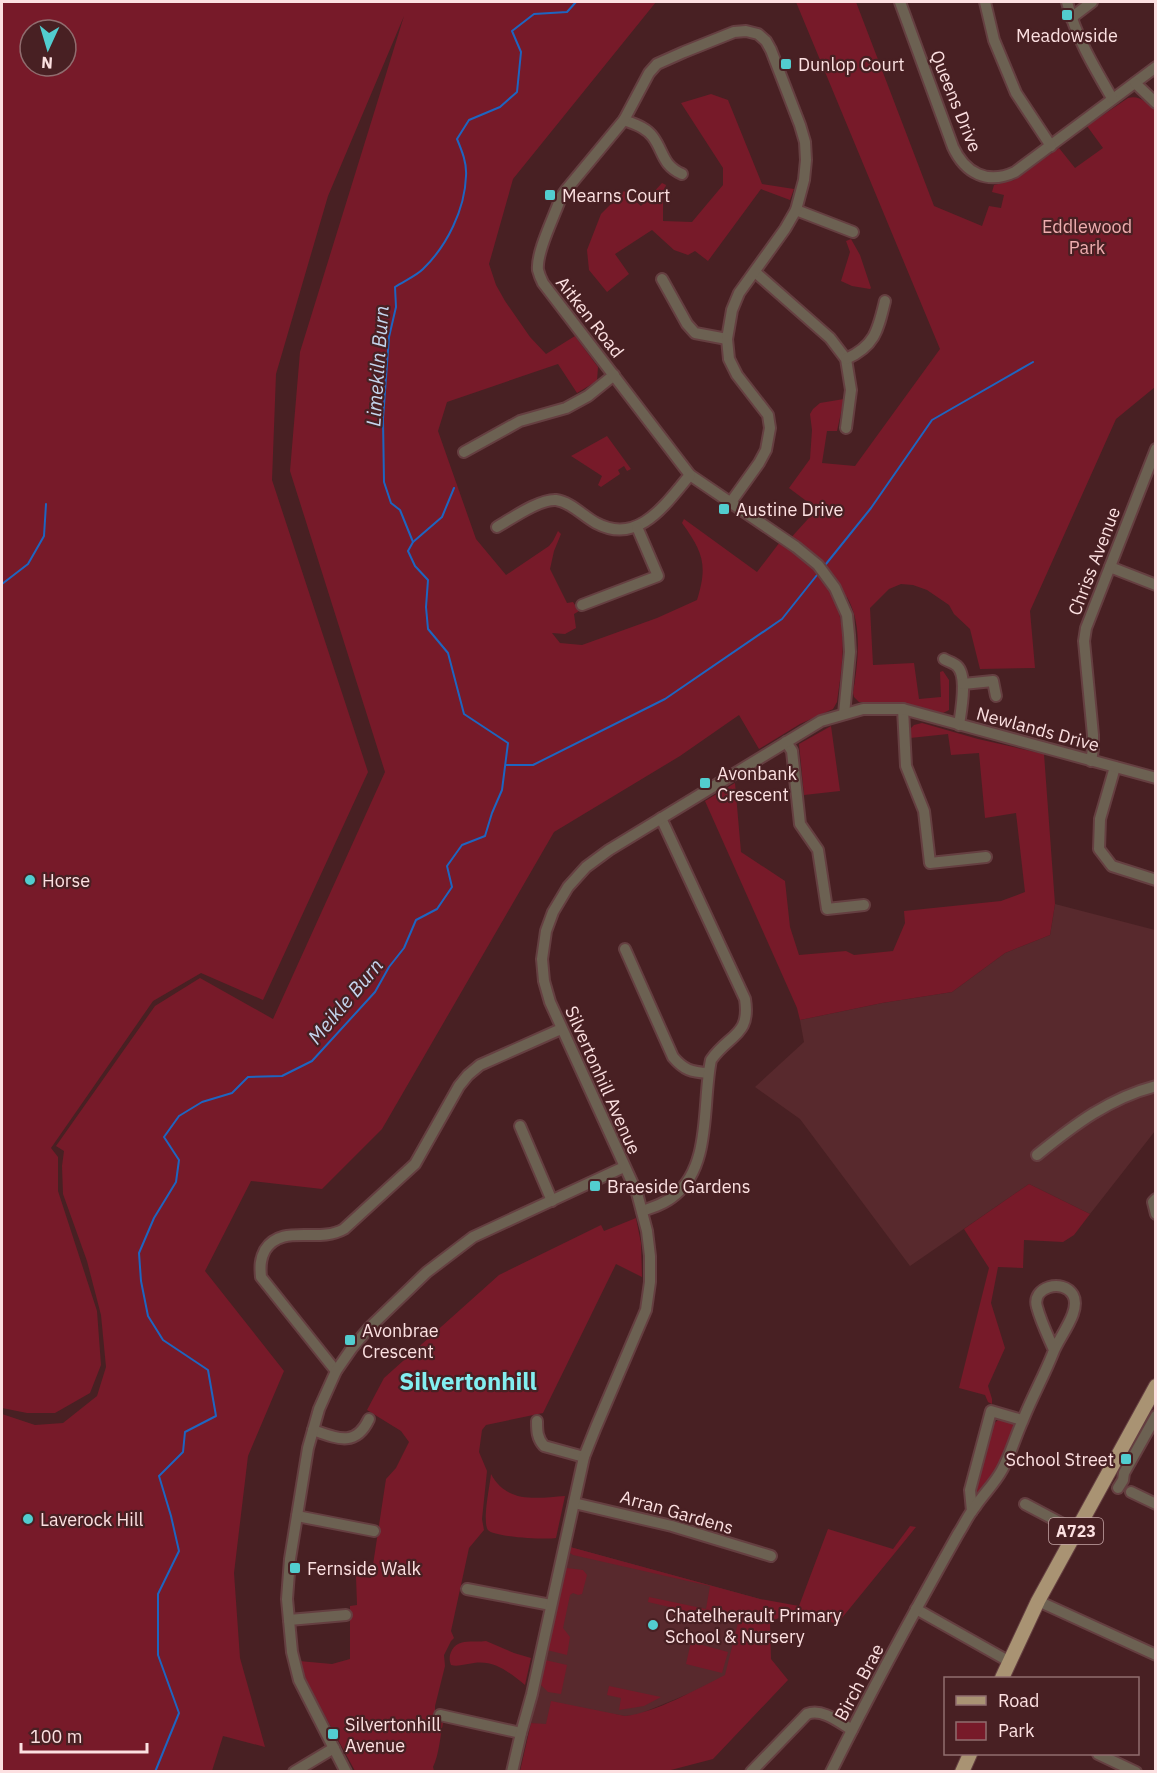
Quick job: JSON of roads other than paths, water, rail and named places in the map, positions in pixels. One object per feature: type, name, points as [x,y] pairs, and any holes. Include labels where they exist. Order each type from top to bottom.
[{"type":"main road","name":"A723","points":[[1002,1677],[1038,1601],[1155,1386]]},
{"type":"main road","points":[[962,1772],[970,1755]]},
{"type":"street","name":"Queens Drive","points":[[900,2],[958,158],[979,175],[998,178],[1015,172],[1155,67]]},
{"type":"street","points":[[985,2],[994,40],[1016,93],[1051,146]]},
{"type":"street","points":[[1067,2],[1085,52],[1112,98]]},
{"type":"street","points":[[1071,18],[1092,2]]},
{"type":"street","name":"Aitken Road","points":[[727,339],[732,310],[739,293],[796,210],[804,180],[806,160],[805,142],[800,124],[771,50],[758,34],[746,32],[734,32],[684,51],[657,64],[649,73],[624,120],[561,197],[538,259],[538,270],[543,283],[690,475],[796,547],[818,565],[835,588],[847,615],[849,635],[850,652],[844,714]]},
{"type":"street","points":[[1135,83],[1155,103]]},
{"type":"street","points":[[624,120],[642,127],[652,135],[670,169],[682,174]]},
{"type":"street","points":[[796,210],[853,232]]},
{"type":"street","points":[[755,272],[830,338],[846,359],[851,390],[846,428]]},
{"type":"street","points":[[662,279],[687,324],[696,333],[727,339],[729,359],[737,375],[768,415],[770,428],[766,450],[731,502]]},
{"type":"street","points":[[846,359],[859,353],[872,342],[885,301]]},
{"type":"street","points":[[464,452],[520,421],[567,408],[588,396],[614,375]]},
{"type":"street","name":"Chriss Avenue","points":[[1091,761],[1093,735],[1085,634],[1089,618],[1155,449]]},
{"type":"street","points":[[496,527],[540,503],[553,500],[566,503],[604,526],[614,529],[637,527],[655,515],[690,475]]},
{"type":"street","points":[[582,604],[658,576],[637,527]]},
{"type":"street","points":[[1110,567],[1155,585]]},
{"type":"street","points":[[944,659],[957,666],[962,674],[959,724]]},
{"type":"street","points":[[963,684],[993,681],[996,696]]},
{"type":"street","name":"Silvertonhill Avenue","points":[[512,1772],[532,1694],[584,1457],[646,1310],[650,1282],[647,1231],[637,1193],[561,1029],[544,981],[542,959],[546,931],[553,912],[568,887],[586,867],[609,850],[821,721],[863,710],[907,710]]},
{"type":"street","points":[[907,710],[906,766],[924,810],[930,863],[986,857]]},
{"type":"street","name":"Newlands Drive","points":[[907,710],[1155,778]]},
{"type":"street","points":[[786,742],[792,751],[800,824],[818,850],[827,909],[864,905]]},
{"type":"street","points":[[1115,767],[1100,819],[1099,849],[1113,866],[1155,880]]},
{"type":"street","points":[[642,1211],[663,1203],[675,1195],[694,1172],[700,1156],[711,1060],[718,1049],[738,1034],[747,1012],[745,999],[661,818]]},
{"type":"street","points":[[625,949],[672,1057],[688,1070],[708,1073]]},
{"type":"street","points":[[336,1371],[261,1277],[260,1263],[269,1245],[282,1236],[326,1235],[344,1228],[415,1164],[459,1086],[468,1076],[480,1065],[561,1029]]},
{"type":"street","points":[[1037,1155],[1105,1105],[1123,1096],[1155,1086]]},
{"type":"street","points":[[520,1126],[552,1201]]},
{"type":"street","points":[[346,1772],[298,1680],[287,1599],[287,1579],[308,1448],[319,1409],[336,1371],[351,1348],[369,1328],[427,1272],[473,1237],[624,1167]]},
{"type":"street","points":[[1155,1199],[1153,1202],[1155,1214]]},
{"type":"street","name":"Birch Brae","points":[[831,1772],[916,1609],[972,1511],[1001,1472],[1012,1450],[1022,1420],[1076,1305],[1074,1296],[1068,1289],[1058,1286],[1047,1287],[1036,1298],[1036,1306],[1054,1350]]},
{"type":"street","points":[[972,1511],[970,1491],[991,1411],[1022,1420]]},
{"type":"street","points":[[1118,1488],[1155,1416]]},
{"type":"street","points":[[313,1430],[350,1439],[364,1431],[369,1419]]},
{"type":"street","points":[[537,1421],[538,1435],[544,1446],[584,1457]]},
{"type":"street","points":[[1131,1492],[1155,1504]]},
{"type":"street","name":"Arran Gardens","points":[[574,1503],[672,1526],[771,1556]]},
{"type":"street","points":[[1025,1504],[1076,1531]]},
{"type":"street","points":[[297,1516],[374,1531]]},
{"type":"street","points":[[467,1588],[551,1605]]},
{"type":"street","points":[[1038,1601],[1155,1655]]},
{"type":"street","points":[[916,1609],[1010,1662]]},
{"type":"street","points":[[289,1620],[346,1615]]},
{"type":"street","points":[[751,1772],[807,1714],[822,1713],[852,1730]]},
{"type":"street","points":[[440,1715],[521,1732]]},
{"type":"street","points":[[294,1772],[334,1748]]},
{"type":"street","points":[[1100,1755],[1136,1772]]},
{"type":"waterway","name":"Meikle Burn","points":[[155,1772],[179,1713],[158,1655],[158,1594],[179,1551],[159,1476],[183,1452],[185,1432],[216,1416],[208,1370],[163,1340],[148,1316],[141,1281],[139,1253],[154,1218],[176,1182],[179,1160],[164,1137],[179,1116],[202,1102],[232,1093],[248,1077],[282,1076],[312,1061],[375,992],[389,967],[404,948],[416,920],[437,909],[452,887],[447,866],[462,845],[485,836],[502,790],[508,743],[464,714],[448,653],[428,629],[426,607],[428,580],[415,566],[408,551],[413,542],[400,510],[391,503],[384,482],[383,419],[389,337],[396,307],[395,287],[420,272],[432,260],[447,238],[458,214],[465,189],[466,171],[464,157],[457,139],[469,120],[500,107],[517,92],[521,52],[512,31],[534,14],[567,12],[576,2]]},
{"type":"waterway","points":[[826,564],[871,508],[932,420],[1033,362]]},
{"type":"waterway","points":[[413,542],[442,517],[454,488]]},
{"type":"waterway","points":[[2,584],[28,564],[44,536],[46,504]]},
{"type":"waterway","points":[[506,765],[533,765],[665,699],[782,619],[817,575]]},
{"type":"place","name":"Meadowside","points":[[1067,15]]},
{"type":"place","name":"Dunlop Court","points":[[786,64]]},
{"type":"place","name":"Mearns Court","points":[[550,195]]},
{"type":"place","name":"Austine Drive","points":[[724,509]]},
{"type":"place","name":"Avonbank Crescent","points":[[705,783]]},
{"type":"place","name":"Horse","points":[[30,880]]},
{"type":"place","name":"Braeside Gardens","points":[[595,1186]]},
{"type":"place","name":"Avonbrae Crescent","points":[[350,1340]]},
{"type":"place","name":"School Street","points":[[1126,1459]]},
{"type":"place","name":"Laverock Hill","points":[[28,1519]]},
{"type":"place","name":"Fernside Walk","points":[[295,1568]]},
{"type":"place","name":"Chatelherault Primary School & Nursery","points":[[653,1625]]},
{"type":"place","name":"Silvertonhill Avenue","points":[[333,1734]]},
{"type":"district","name":"Silvertonhill","points":[[468,1381]]},
{"type":"park label","name":"Eddlewood Park","points":[[1087,236]]},
{"type":"water label","name":"Limekiln Burn","points":[[377,366]]}]
